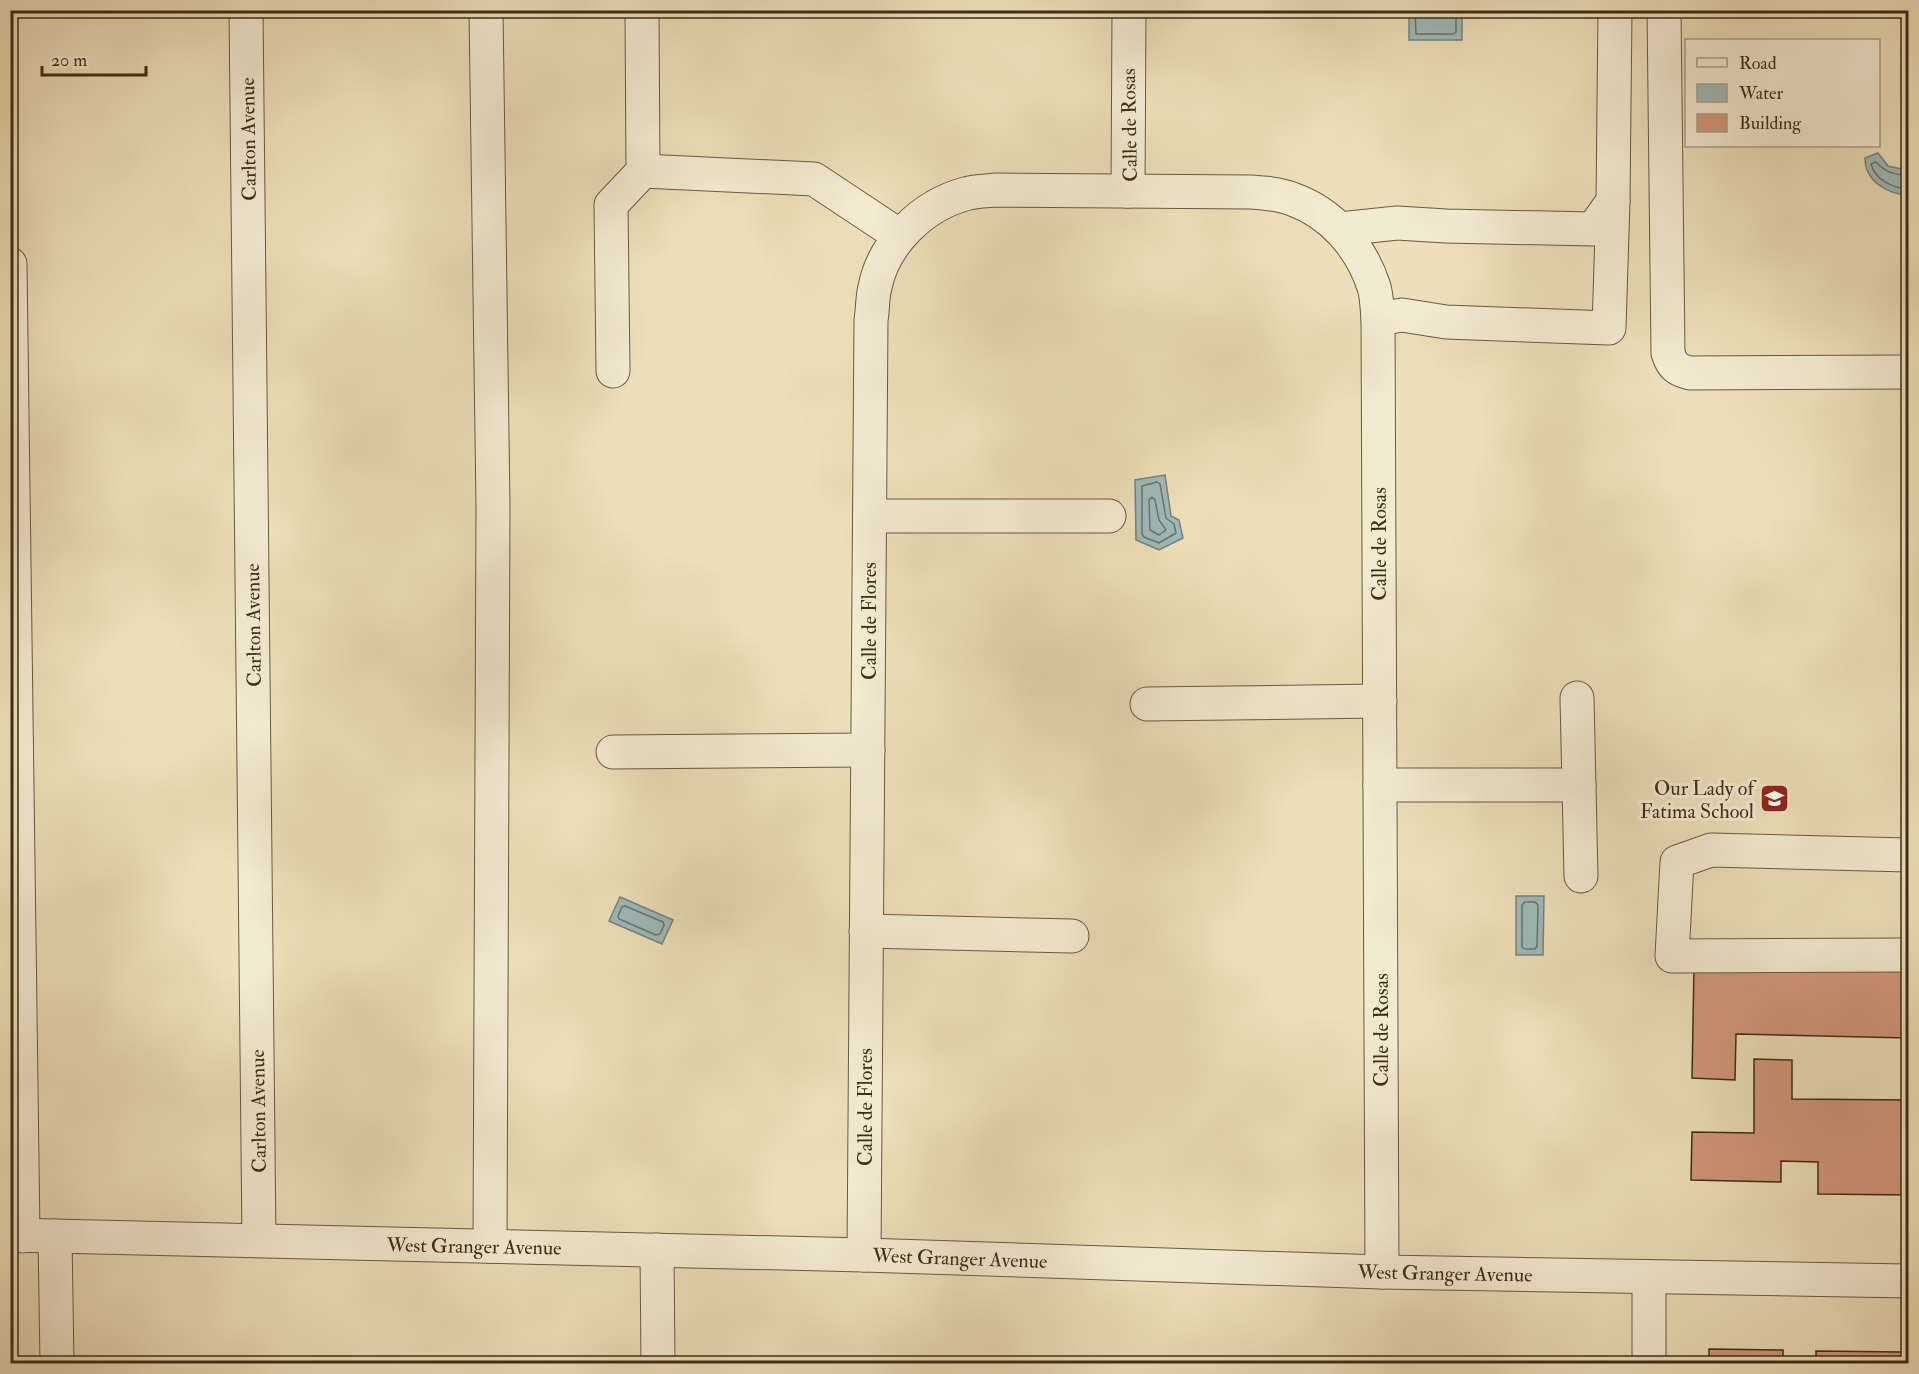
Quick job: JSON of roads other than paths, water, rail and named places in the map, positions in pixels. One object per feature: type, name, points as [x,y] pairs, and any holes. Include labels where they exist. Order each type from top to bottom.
[{"type":"street","name":"Carlton Avenue","points":[[246,10],[259,1240]]},
{"type":"street","points":[[486,10],[493,506],[490,1246]]},
{"type":"street","points":[[614,371],[611,205],[643,171],[642,10]]},
{"type":"street","name":"Calle de Rosas","points":[[1129,10],[1128,191],[1251,192],[1292,199],[1316,210],[1340,229],[1359,252],[1374,288],[1378,319],[1382,1272]]},
{"type":"street","points":[[1378,319],[1402,315],[1446,322],[1609,328],[1615,10]]},
{"type":"street","points":[[1664,10],[1668,353],[1671,363],[1678,370],[1690,373],[1908,372]]},
{"type":"street","points":[[643,171],[814,179],[900,236]]},
{"type":"street","name":"Calle de Flores","points":[[864,1255],[872,320],[875,288],[883,263],[900,236],[919,218],[948,201],[967,194],[998,190],[1128,191]]},
{"type":"street","points":[[1340,229],[1396,223],[1593,229],[1613,201]]},
{"type":"street","points":[[10,264],[17,1236]]},
{"type":"street","points":[[870,516],[1109,516]]},
{"type":"street","points":[[1577,698],[1581,876]]},
{"type":"street","points":[[1147,704],[1380,701]]},
{"type":"street","points":[[614,752],[868,750]]},
{"type":"street","points":[[1380,785],[1579,785]]},
{"type":"street","points":[[1908,855],[1711,850],[1677,862],[1672,956],[1908,955]]},
{"type":"street","points":[[866,932],[1072,936]]},
{"type":"street","name":"West Granger Avenue","points":[[17,1236],[864,1255],[1382,1272],[1908,1281]]},
{"type":"street","points":[[55,1236],[57,1364]]},
{"type":"street","points":[[657,1250],[658,1364]]},
{"type":"street","points":[[1649,1277],[1649,1364]]},
{"type":"water","points":[[1409,13],[1462,13],[1462,40],[1409,40]]},
{"type":"water","points":[[1878,153],[1888,166],[1901,169],[1904,166],[1908,176],[1908,195],[1885,189],[1873,180],[1865,158]]},
{"type":"water","points":[[1165,475],[1171,516],[1179,520],[1183,538],[1159,550],[1136,540],[1135,480]]},
{"type":"water","points":[[1516,896],[1544,896],[1543,955],[1516,955]]},
{"type":"water","points":[[620,897],[673,920],[662,944],[609,921]]},
{"type":"place","name":"Our Lady of Fatima School","points":[[1775,799]]}]
